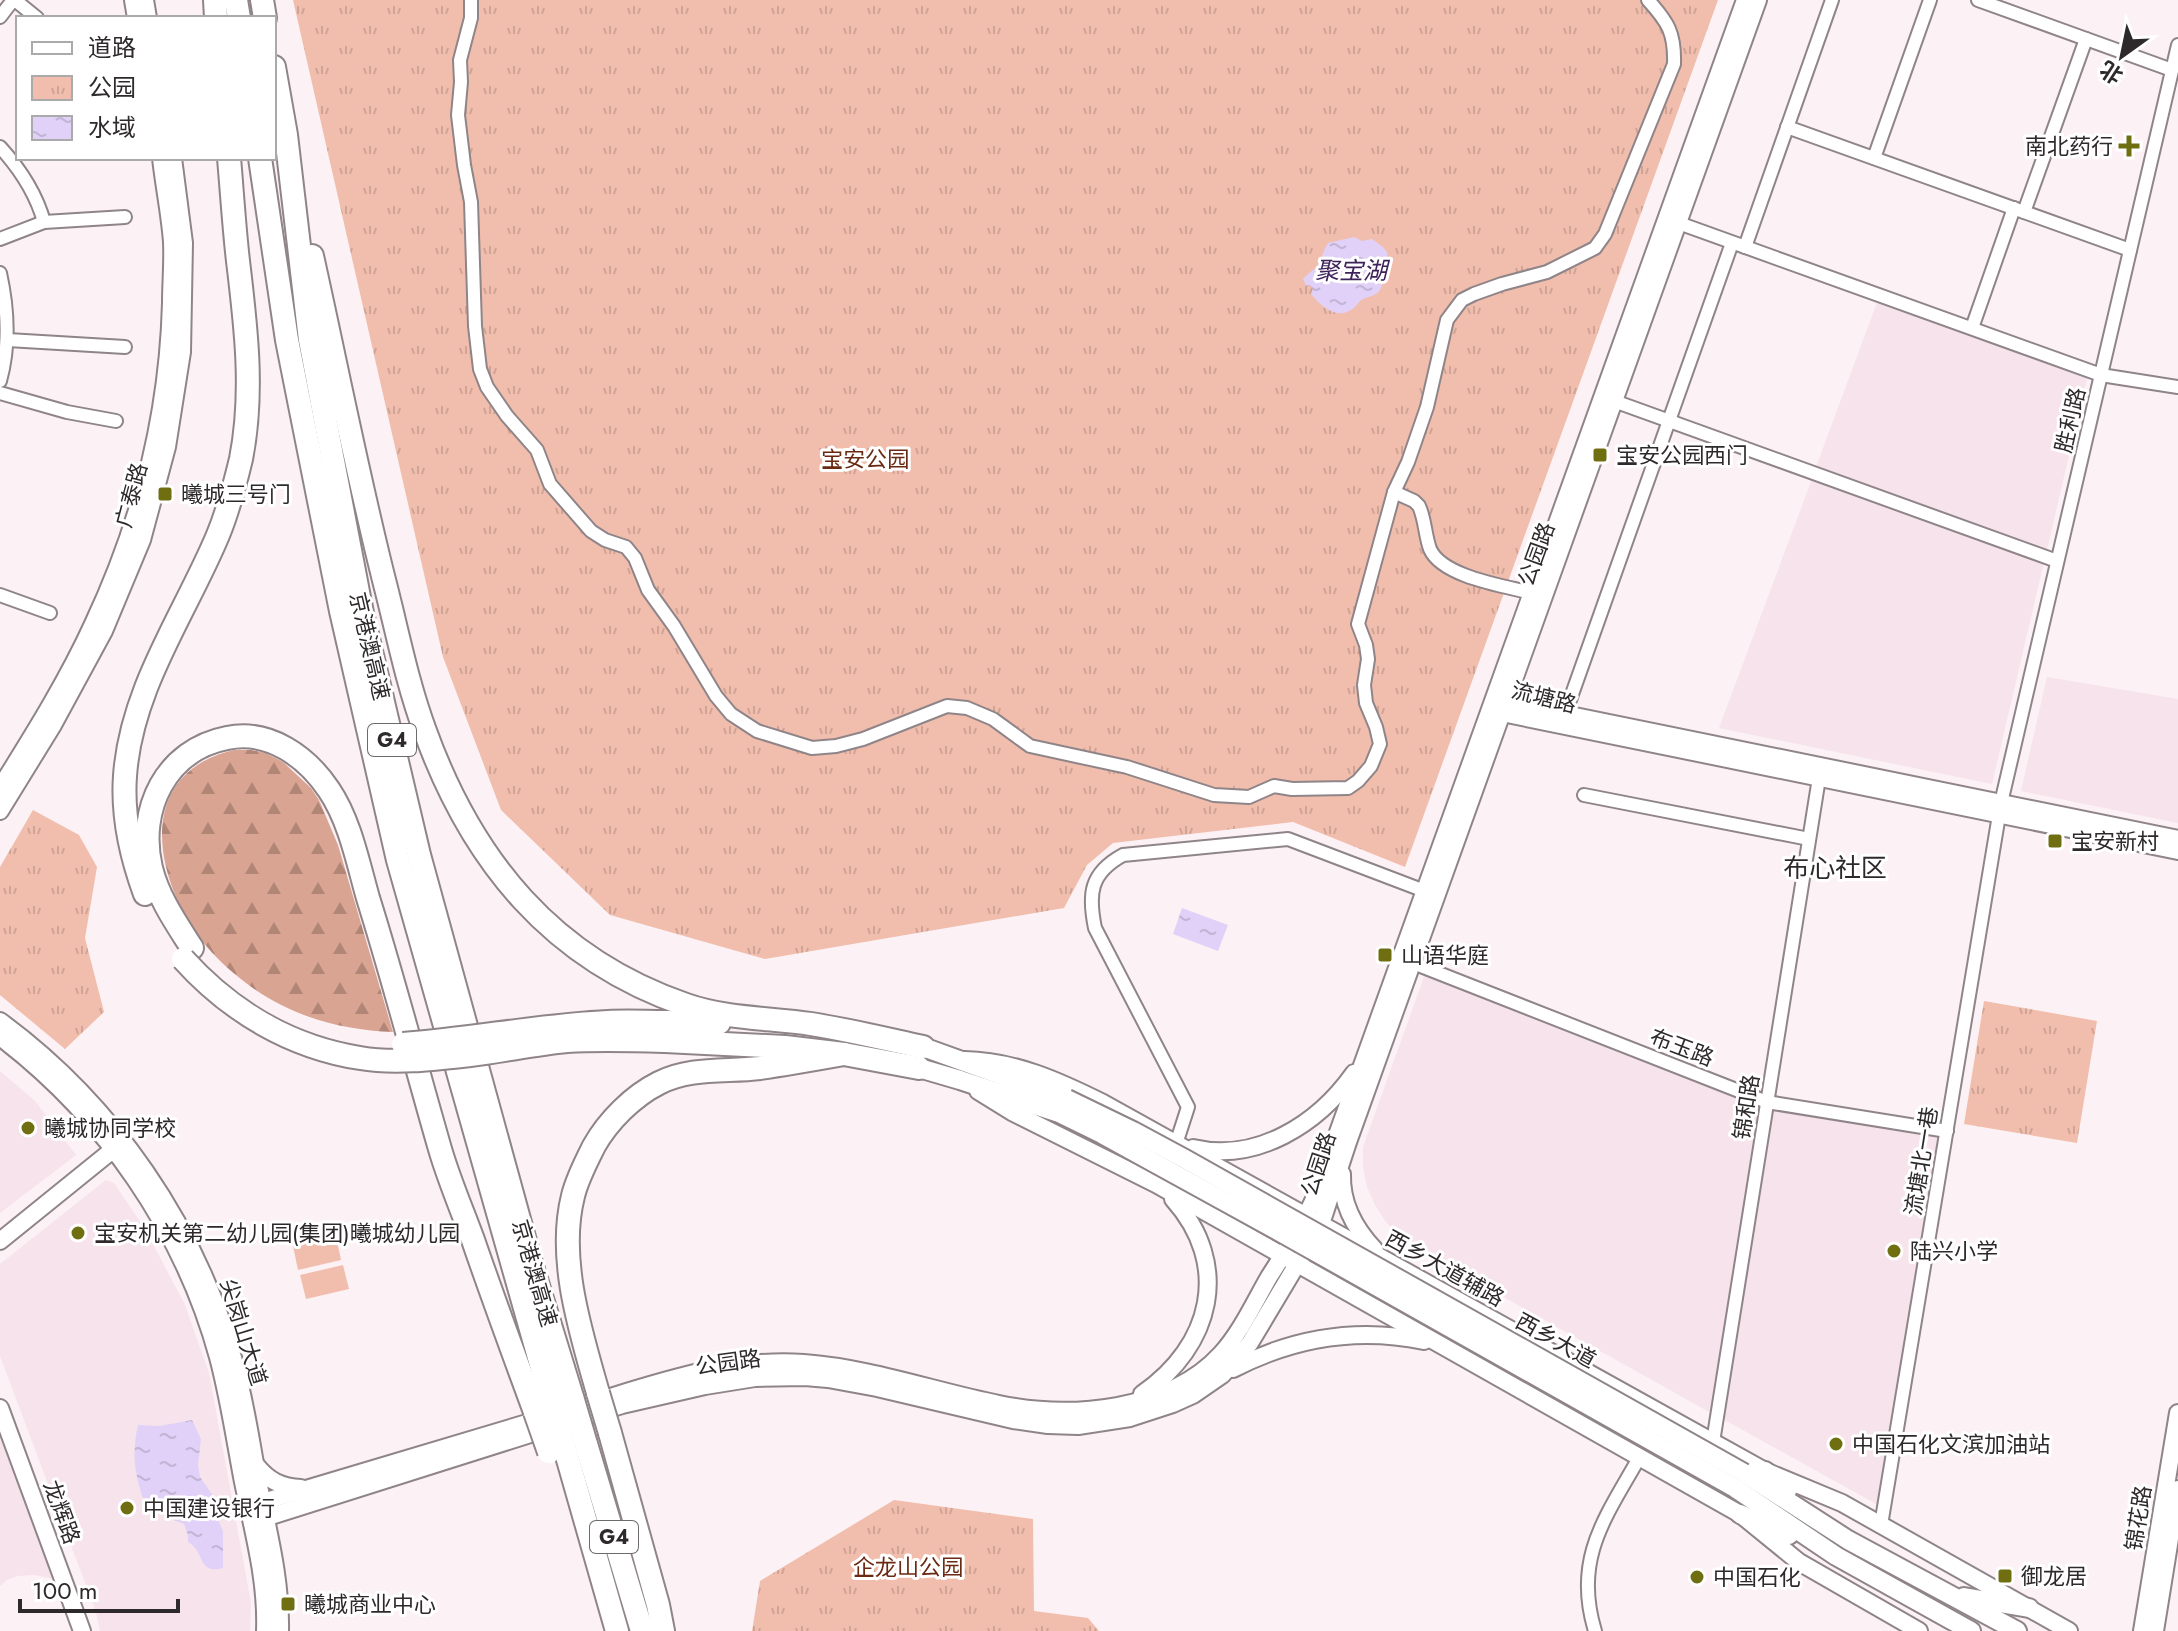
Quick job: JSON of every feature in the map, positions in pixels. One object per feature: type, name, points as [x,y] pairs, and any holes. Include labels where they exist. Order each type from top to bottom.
[{"type":"highway","name":"京港澳高速","points":[[276,78],[286,135],[310,340],[362,613],[419,855],[531,1263],[554,1406]]},
{"type":"highway","points":[[286,135],[377,552],[411,686],[423,729],[439,768],[474,837],[521,899],[538,916],[577,950],[609,969],[686,1005],[717,1013],[812,1024],[921,1058]]},
{"type":"highway","points":[[229,160],[249,378],[241,459],[219,532],[151,673],[130,742],[125,775],[125,809],[136,871],[164,932],[187,954],[267,1012],[296,1026],[364,1044],[401,1045],[611,1021],[665,1032],[785,1047],[921,1058]]},
{"type":"highway","name":"京港澳高速","points":[[260,160],[287,340],[341,611],[398,860],[554,1406]]},
{"type":"highway","points":[[187,954],[151,868],[148,823],[154,800],[164,779],[177,764],[212,741],[232,736],[271,740],[290,751],[321,780],[342,816],[387,958],[441,1153],[554,1406],[567,1448]]},
{"type":"highway","points":[[665,1032],[812,1024]]},
{"type":"highway","points":[[663,1631],[579,1327],[568,1255],[568,1221],[573,1194],[599,1137],[615,1117],[659,1083],[689,1073],[758,1068],[844,1054]]},
{"type":"highway","name":"G4","points":[[554,1406],[617,1631]]},
{"type":"highway","name":"G4","points":[[567,1448],[642,1631]]},
{"type":"main road","name":"公园路","points":[[1313,1220],[1314,1199],[1366,1055],[1431,893],[1614,401],[1745,0]]},
{"type":"main road","name":"公园路","points":[[1500,707],[1532,593],[1758,0]]},
{"type":"main road","name":"广泰路","points":[[0,788],[93,625],[130,536],[155,448],[170,351],[172,243],[161,160]]},
{"type":"main road","name":"广泰路","points":[[0,811],[53,725],[104,631],[142,540],[167,447],[182,352],[183,321],[184,243],[173,160]]},
{"type":"main road","name":"流塘路","points":[[1500,707],[1565,714],[2000,808],[2178,851]]},
{"type":"main road","name":"流塘路","points":[[1500,707],[1819,778],[2178,839]]},
{"type":"main road","name":"公园路","points":[[257,1512],[300,1507],[622,1405],[730,1381],[782,1377],[828,1379],[1005,1419],[1064,1426],[1113,1422],[1151,1412],[1193,1395],[1222,1375],[1250,1343],[1342,1160],[1413,963],[1431,893]]},
{"type":"main road","name":"尖岗山大道","points":[[0,1021],[54,1064],[90,1100],[176,1247],[200,1301],[257,1512],[274,1556],[280,1631]]},
{"type":"main road","name":"尖岗山大道","points":[[0,1037],[61,1089],[98,1129],[119,1145],[178,1224],[211,1293],[236,1369],[255,1463],[265,1631]]},
{"type":"main road","points":[[1176,1144],[1221,1152],[1242,1150],[1286,1136],[1330,1102],[1366,1055]]},
{"type":"main road","points":[[921,1058],[960,1060],[1063,1106]]},
{"type":"main road","points":[[921,1058],[1012,1112],[1156,1184],[1740,1514],[1836,1556]]},
{"type":"main road","name":"西乡大道辅路","points":[[960,1060],[985,1060],[1040,1074],[1103,1103],[1765,1471],[1842,1503],[2069,1631]]},
{"type":"main road","points":[[960,1080],[1063,1106]]},
{"type":"main road","name":"西乡大道","points":[[1063,1106],[1133,1131],[1185,1159],[1739,1481],[2017,1631]]},
{"type":"main road","points":[[0,1241],[119,1145]]},
{"type":"main road","points":[[1342,1160],[1342,1183],[1353,1223],[1376,1252],[1398,1267],[1380,1285],[1378,1292],[1378,1299],[1388,1316]]},
{"type":"main road","points":[[1194,1206],[1208,1210],[1224,1203],[1231,1187],[1223,1169]]},
{"type":"main road","points":[[1125,1404],[1156,1384],[1176,1364],[1198,1328],[1207,1298],[1207,1264],[1199,1236],[1184,1212],[1156,1184]]},
{"type":"main road","name":"公园路","points":[[257,1512],[307,1489],[657,1381],[719,1367],[788,1363],[840,1367],[1032,1410],[1077,1411],[1125,1404],[1171,1389],[1213,1362],[1290,1260]]},
{"type":"main road","points":[[1222,1375],[1278,1349],[1340,1336],[1378,1335],[1441,1346]]},
{"type":"main road","name":"龙辉路","points":[[0,1408],[82,1631]]},
{"type":"main road","name":"锦花路","points":[[2142,1631],[2166,1563],[2178,1413]]},
{"type":"main road","points":[[255,1463],[275,1483],[307,1489]]},
{"type":"main road","points":[[1765,1471],[1848,1540]]},
{"type":"main road","name":"西乡大道","points":[[1739,1481],[1836,1556],[1971,1631]]},
{"type":"main road","name":"锦花路","points":[[2155,1631],[2178,1489]]},
{"type":"main road","points":[[274,1556],[281,1529],[300,1507]]},
{"type":"main road","points":[[1740,1514],[1799,1562],[1919,1631]]},
{"type":"main road","points":[[1951,1595],[2029,1608]]},
{"type":"street","points":[[0,17],[14,0],[34,16]]},
{"type":"street","points":[[471,0],[471,18],[460,60],[458,115],[471,202],[475,326],[480,369],[487,387],[507,416],[537,450],[550,484],[591,531],[626,547],[635,558],[648,590],[674,626],[716,696],[731,714],[757,731],[812,748],[863,739],[947,706],[967,708],[993,719],[1030,746],[1138,770],[1214,795],[1249,797],[1274,786],[1292,789],[1348,788],[1371,766],[1380,744],[1366,703],[1364,685],[1368,659],[1358,624],[1394,492],[1427,407],[1447,320],[1462,300],[1502,284],[1547,272],[1595,248],[1605,234],[1674,64],[1675,45],[1668,22],[1648,0]]},
{"type":"street","points":[[1565,714],[1669,421],[1787,127],[1832,0]]},
{"type":"street","points":[[1874,158],[1930,0]]},
{"type":"street","points":[[1978,0],[2172,70]]},
{"type":"street","points":[[1972,328],[2086,39]]},
{"type":"street","name":"胜利路","points":[[2000,808],[2178,45]]},
{"type":"street","points":[[1787,127],[2130,250]]},
{"type":"street","points":[[0,147],[31,190],[44,222]]},
{"type":"street","points":[[0,239],[44,222],[125,217]]},
{"type":"street","points":[[1672,221],[2101,375],[2178,387]]},
{"type":"street","points":[[0,273],[8,340],[0,381]]},
{"type":"street","points":[[8,340],[125,347]]},
{"type":"street","points":[[0,393],[67,412],[116,421]]},
{"type":"street","points":[[1614,401],[2057,561]]},
{"type":"street","points":[[1394,492],[1419,506],[1430,550],[1444,564],[1469,576],[1532,593]]},
{"type":"street","points":[[0,595],[50,613]]},
{"type":"street","name":"锦和路","points":[[1713,1442],[1819,778]]},
{"type":"street","points":[[1584,795],[1809,839]]},
{"type":"street","name":"流塘北一巷","points":[[1881,1525],[2000,808]]},
{"type":"street","points":[[1176,1144],[1188,1107],[1095,928],[1090,904],[1097,879],[1107,864],[1123,855],[1288,839],[1431,893]]},
{"type":"street","name":"布玉路","points":[[1413,963],[1767,1102],[1947,1131]]},
{"type":"street","points":[[1595,1631],[1587,1586],[1592,1550],[1606,1517],[1639,1458]]},
{"type":"shaded area","points":[[1878,300],[2087,378],[2047,550],[1816,467]]},
{"type":"shaded area","points":[[1812,479],[2044,562],[1992,784],[1719,728]]},
{"type":"shaded area","points":[[2047,677],[2178,699],[2178,823],[2021,791]]},
{"type":"shaded area","points":[[1425,974],[1761,1106],[1711,1413],[1416,1248],[1386,1222],[1367,1187],[1363,1147]]},
{"type":"shaded area","name":"曦城协同学校","points":[[0,1071],[35,1101],[76,1155],[0,1213]]},
{"type":"shaded area","points":[[1773,1109],[1939,1136],[1878,1505],[1723,1419]]},
{"type":"shaded area","name":"曦城商业中心","points":[[106,1180],[114,1183],[145,1229],[185,1305],[209,1373],[251,1603],[250,1631],[100,1631],[96,1612],[0,1356],[0,1264]]},
{"type":"shaded area","points":[[0,1430],[55,1579],[18,1576],[0,1586]]},
{"type":"green space","name":"宝安公园","points":[[293,0],[1718,0],[1405,867],[1293,822],[1113,843],[1087,865],[1064,908],[765,959],[610,915],[501,810],[443,657]]},
{"type":"green space","points":[[234,750],[266,753],[283,762],[311,788],[319,800],[338,845],[393,1032],[354,1028],[316,1019],[262,994],[222,963],[202,941],[185,915],[164,859],[162,830],[167,804],[180,781],[202,762]]},
{"type":"green space","points":[[33,810],[79,835],[97,867],[85,938],[104,1012],[65,1049],[0,995],[0,867]]},
{"type":"green space","points":[[1984,1001],[2097,1021],[2077,1143],[1964,1124]]},
{"type":"green space","points":[[336,1236],[341,1260],[298,1270],[293,1246]]},
{"type":"green space","points":[[343,1265],[349,1289],[306,1299],[300,1275]]},
{"type":"green space","name":"企龙山公园","points":[[894,1500],[1033,1519],[1034,1611],[1088,1618],[1099,1631],[752,1631],[760,1581]]},
{"type":"water","name":"聚宝湖","points":[[1354,237],[1362,241],[1372,239],[1386,250],[1384,277],[1376,294],[1362,300],[1348,312],[1336,313],[1315,299],[1311,294],[1313,289],[1310,285],[1307,287],[1303,279],[1319,264],[1328,243]]},
{"type":"water","points":[[1182,908],[1228,925],[1218,951],[1173,934]]},
{"type":"water","points":[[192,1420],[201,1439],[200,1477],[216,1500],[217,1517],[223,1531],[223,1568],[205,1565],[194,1546],[188,1542],[184,1524],[166,1520],[162,1509],[143,1498],[138,1480],[135,1453],[138,1425],[160,1426]]},
{"type":"place","name":"南北药行","points":[[2129,146]]},
{"type":"place","name":"宝安公园西门","points":[[1600,455]]},
{"type":"place","name":"曦城三号门","points":[[165,494]]},
{"type":"place","name":"宝安新村","points":[[2055,841]]},
{"type":"place","name":"山语华庭","points":[[1385,955]]},
{"type":"place","name":"曦城协同学校","points":[[28,1128]]},
{"type":"place","name":"宝安机关第二幼儿园(集团)曦城幼儿园","points":[[78,1233]]},
{"type":"place","name":"陆兴小学","points":[[1894,1251]]},
{"type":"place","name":"中国石化文滨加油站","points":[[1836,1444]]},
{"type":"place","name":"中国建设银行","points":[[127,1508]]},
{"type":"place","name":"御龙居","points":[[2005,1576]]},
{"type":"place","name":"中国石化","points":[[1697,1577]]},
{"type":"place","name":"曦城商业中心","points":[[288,1604]]},
{"type":"district","name":"布心社区","points":[[1835,868]]}]
